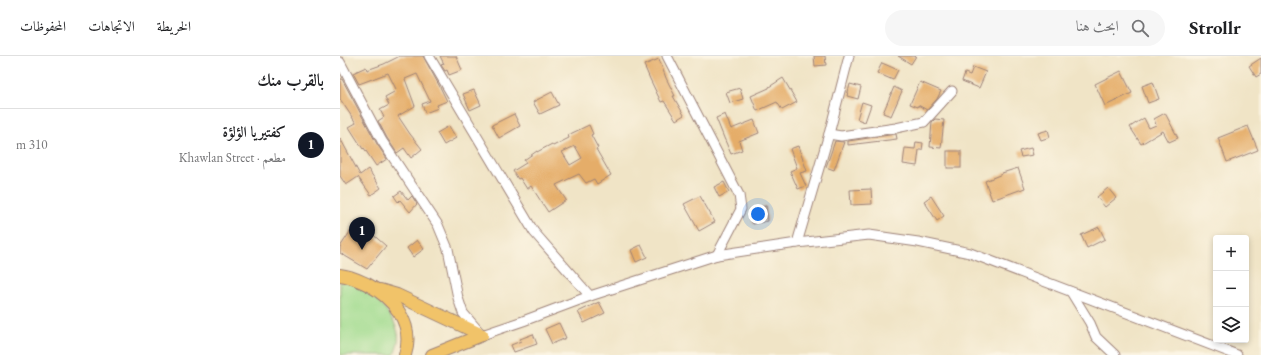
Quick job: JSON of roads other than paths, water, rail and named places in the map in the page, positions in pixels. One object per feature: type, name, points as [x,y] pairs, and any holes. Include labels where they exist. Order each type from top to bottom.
[{"type":"main road","points":[[343,274],[377,290],[402,298],[482,335]]},
{"type":"main road","points":[[377,290],[398,309],[404,322],[407,339],[405,355]]},
{"type":"main road","points":[[432,355],[482,335]]},
{"type":"street","points":[[429,56],[534,232],[590,296]]},
{"type":"street","points":[[667,56],[739,195],[741,210],[717,255]]},
{"type":"street","points":[[797,242],[829,134],[849,56]]},
{"type":"street","points":[[340,62],[382,141],[438,225],[448,249],[458,298],[463,313],[482,335],[590,296],[717,255],[797,242],[869,236],[918,242],[970,253],[1237,355]]},
{"type":"street","points":[[829,134],[841,136],[896,128],[924,122],[952,91]]},
{"type":"street","points":[[1071,292],[1090,322],[1096,337],[1115,355]]},
{"type":"place","name":"كفتيريا الؤلؤة","points":[[362,250]]}]
